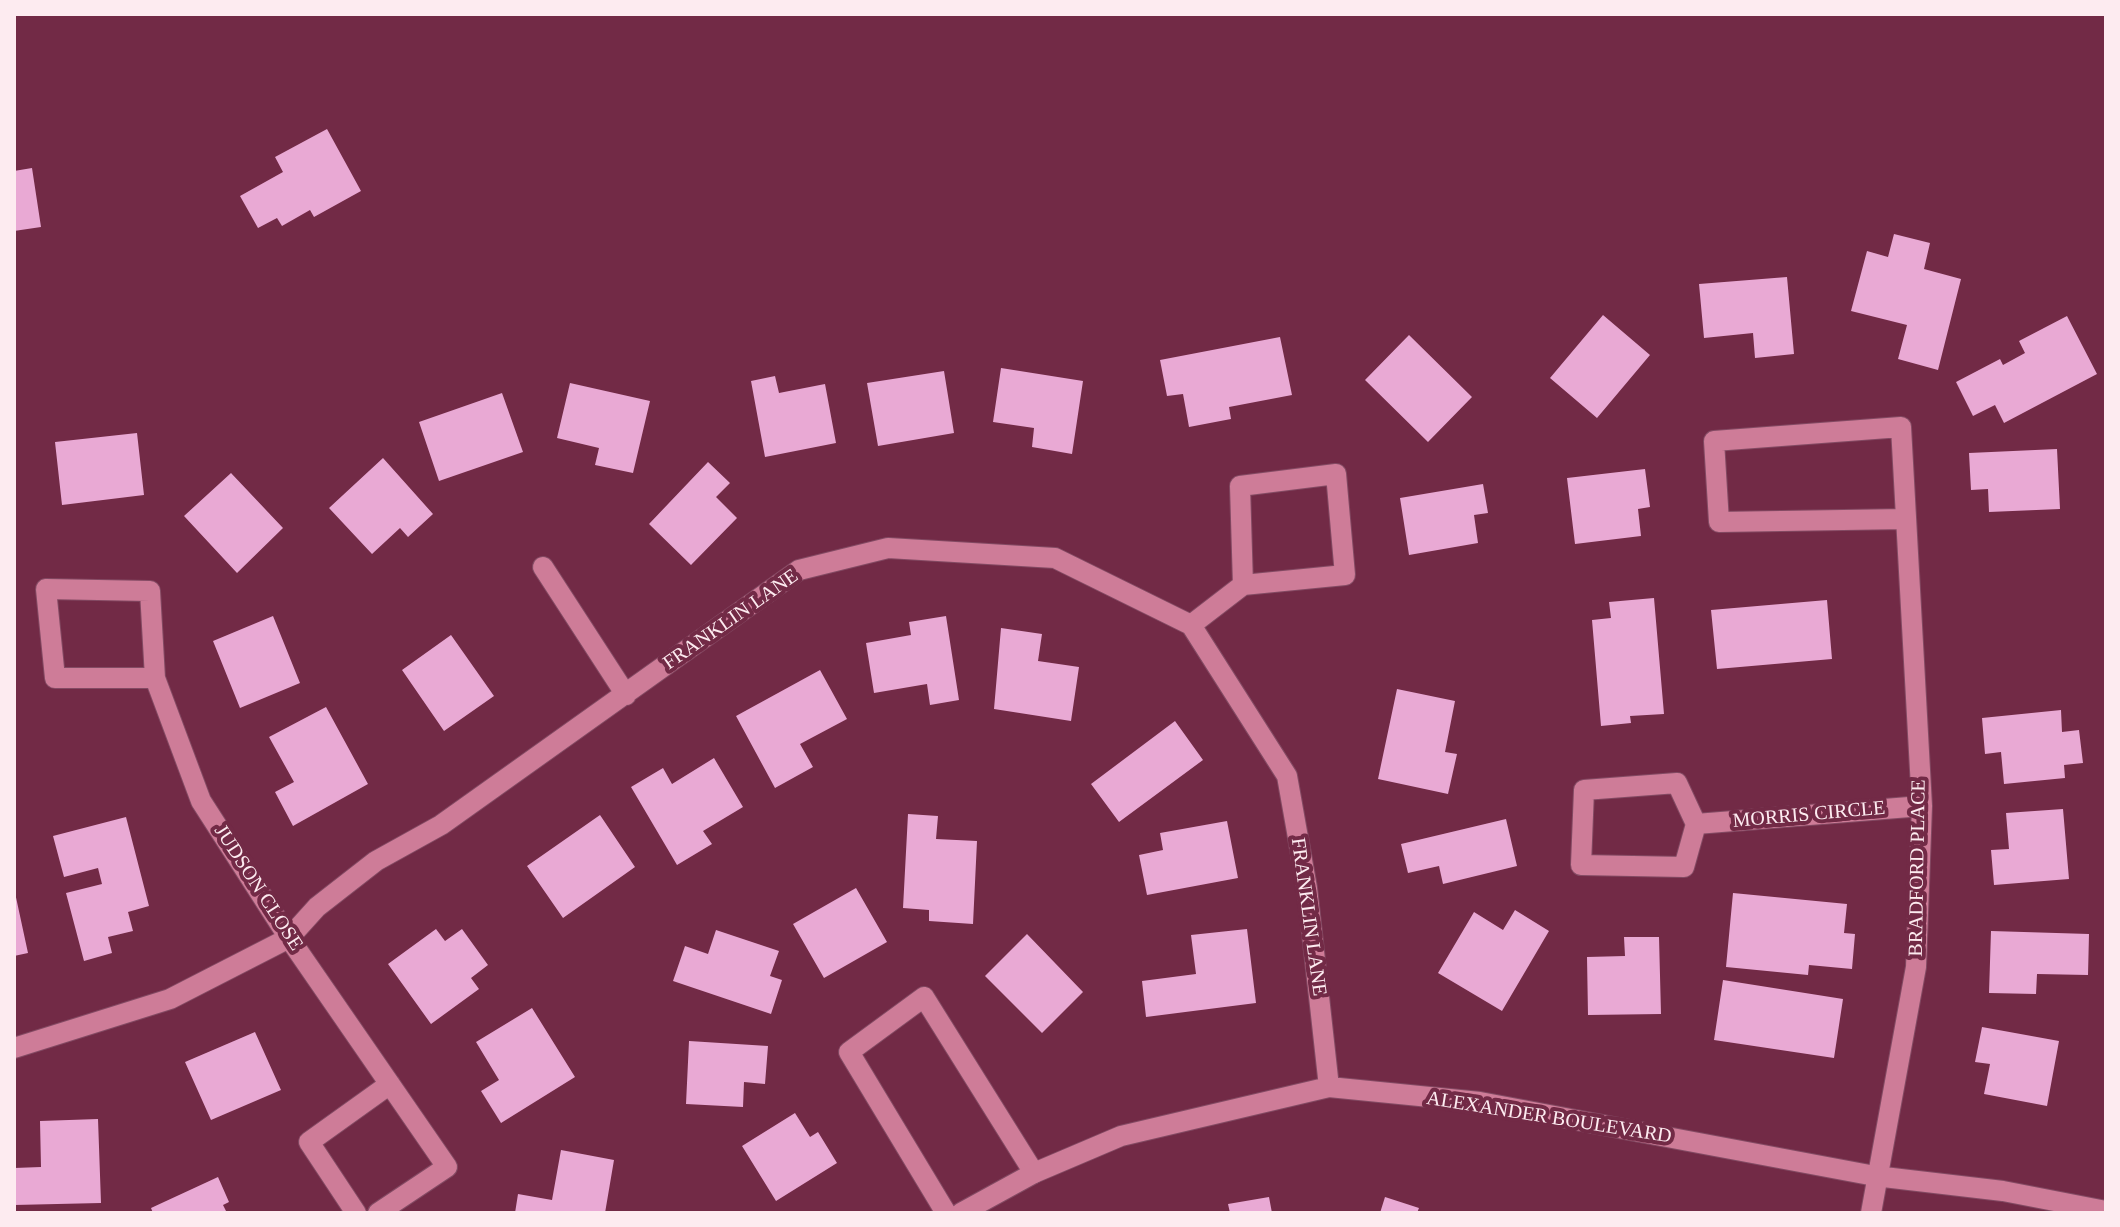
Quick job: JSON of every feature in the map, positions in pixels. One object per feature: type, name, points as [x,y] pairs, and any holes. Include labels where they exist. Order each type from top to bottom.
[{"type":"street","name":"BRADFORD PLACE","points":[[1871,1213],[1875,1176],[1916,967],[1922,806],[1901,427],[1714,441],[1719,522],[1905,519]]},
{"type":"street","points":[[1191,625],[1243,585],[1345,575],[1336,474],[1240,486],[1243,585]]},
{"type":"street","name":"FRANKLIN LANE","points":[[14,1048],[170,999],[289,938],[317,907],[376,861],[441,825],[799,570],[888,548],[1055,558],[1191,625],[1287,776],[1307,888],[1329,1087]]},
{"type":"street","points":[[543,567],[626,695]]},
{"type":"street","name":"JUDSON CLOSE","points":[[155,678],[55,678],[46,589],[150,591],[155,678],[201,801],[289,938],[447,1167],[378,1213]]},
{"type":"street","points":[[1677,783],[1696,824],[1684,867],[1581,865],[1584,790],[1677,783]]},
{"type":"street","name":"MORRIS CIRCLE","points":[[1696,824],[1922,806]]},
{"type":"street","points":[[946,1213],[849,1052],[924,997],[1034,1173]]},
{"type":"street","points":[[356,1213],[309,1142],[390,1084]]},
{"type":"street","name":"ALEXANDER BOULEVARD","points":[[961,1213],[1034,1173],[1121,1136],[1329,1087],[1480,1102],[1875,1176],[2003,1191],[2106,1211]]},
{"type":"building","points":[[327,129],[361,191],[314,217],[310,210],[282,226],[277,218],[258,228],[240,196],[283,172],[275,157]]},
{"type":"building","points":[[32,168],[41,227],[14,231],[14,171]]},
{"type":"building","points":[[1894,234],[1930,243],[1924,269],[1961,279],[1938,370],[1898,359],[1907,325],[1851,311],[1867,251],[1888,257]]},
{"type":"building","points":[[1787,277],[1794,354],[1755,358],[1753,333],[1704,338],[1699,284]]},
{"type":"building","points":[[1603,315],[1650,355],[1597,418],[1550,378]]},
{"type":"building","points":[[2067,316],[2097,374],[2004,423],[1995,405],[1973,416],[1956,382],[2000,359],[2003,365],[2025,353],[2019,341]]},
{"type":"building","points":[[1409,335],[1472,397],[1428,442],[1365,380]]},
{"type":"building","points":[[1280,337],[1292,395],[1229,407],[1231,419],[1189,427],[1183,394],[1167,396],[1160,360]]},
{"type":"building","points":[[1001,368],[1083,381],[1072,454],[1032,447],[1034,428],[993,422]]},
{"type":"building","points":[[944,371],[954,433],[878,446],[867,383]]},
{"type":"building","points":[[775,376],[779,393],[825,384],[836,443],[765,457],[751,381]]},
{"type":"building","points":[[570,383],[650,401],[633,473],[595,465],[599,448],[557,438]]},
{"type":"building","points":[[502,393],[523,452],[439,481],[419,422]]},
{"type":"building","points":[[137,433],[144,495],[62,505],[55,442]]},
{"type":"building","points":[[2057,449],[2060,509],[1989,512],[1988,489],[1971,490],[1969,453]]},
{"type":"building","points":[[383,458],[433,514],[408,537],[400,528],[372,554],[329,508]]},
{"type":"building","points":[[708,462],[730,483],[716,497],[737,518],[691,565],[649,524]]},
{"type":"building","points":[[1645,469],[1650,507],[1638,509],[1641,536],[1575,544],[1567,478]]},
{"type":"building","points":[[231,473],[283,528],[237,573],[184,516]]},
{"type":"building","points":[[1483,484],[1488,513],[1474,515],[1478,543],[1409,555],[1400,498]]},
{"type":"building","points":[[1654,598],[1664,714],[1630,716],[1631,723],[1601,726],[1592,620],[1611,618],[1609,602]]},
{"type":"building","points":[[1827,600],[1832,659],[1717,669],[1711,610]]},
{"type":"building","points":[[273,616],[300,683],[240,708],[213,641]]},
{"type":"building","points":[[946,616],[959,700],[930,705],[927,684],[874,693],[866,643],[911,635],[909,622]]},
{"type":"building","points":[[1001,628],[1042,634],[1038,661],[1079,667],[1071,721],[994,709]]},
{"type":"building","points":[[451,635],[494,696],[444,731],[402,670]]},
{"type":"building","points":[[820,670],[847,719],[800,744],[813,767],[775,788],[736,716]]},
{"type":"building","points":[[1397,689],[1455,701],[1445,752],[1457,754],[1448,794],[1378,779]]},
{"type":"building","points":[[326,707],[368,784],[293,826],[275,792],[294,782],[269,737]]},
{"type":"building","points":[[2061,710],[2062,732],[2079,730],[2083,763],[2064,765],[2065,778],[2004,784],[2001,752],[1985,754],[1982,718]]},
{"type":"building","points":[[1175,721],[1203,760],[1119,822],[1091,784]]},
{"type":"building","points":[[714,758],[743,807],[703,831],[712,844],[677,865],[631,787],[663,768],[672,784]]},
{"type":"building","points":[[2063,809],[2069,879],[1994,885],[1991,850],[2009,849],[2006,813]]},
{"type":"building","points":[[908,814],[938,816],[936,839],[977,841],[973,924],[929,921],[929,910],[903,908]]},
{"type":"building","points":[[600,815],[635,867],[563,918],[527,866]]},
{"type":"building","points":[[126,817],[149,906],[128,912],[133,931],[108,937],[112,953],[84,961],[66,893],[102,884],[98,868],[64,877],[53,836]]},
{"type":"building","points":[[1506,819],[1517,866],[1443,884],[1439,866],[1408,873],[1401,844]]},
{"type":"building","points":[[1227,821],[1238,878],[1147,895],[1139,855],[1163,850],[1160,833]]},
{"type":"building","points":[[14,888],[28,953],[14,956]]},
{"type":"building","points":[[856,888],[887,942],[824,978],[793,924]]},
{"type":"building","points":[[1733,893],[1847,904],[1844,933],[1855,934],[1852,969],[1809,965],[1808,975],[1726,967]]},
{"type":"building","points":[[1515,910],[1549,931],[1502,1011],[1438,973],[1474,912],[1503,930]]},
{"type":"building","points":[[436,929],[445,941],[462,929],[488,965],[471,978],[479,989],[431,1024],[388,964]]},
{"type":"building","points":[[1247,929],[1256,1003],[1146,1017],[1142,981],[1196,974],[1191,935]]},
{"type":"building","points":[[716,930],[779,951],[770,976],[782,980],[771,1014],[673,981],[685,946],[708,954]]},
{"type":"building","points":[[1991,931],[2089,934],[2088,975],[2037,974],[2036,994],[1989,993]]},
{"type":"building","points":[[1027,934],[1083,992],[1042,1033],[985,976]]},
{"type":"building","points":[[1624,937],[1659,937],[1661,1014],[1588,1015],[1587,957],[1625,956]]},
{"type":"building","points":[[1723,980],[1843,999],[1834,1058],[1714,1040]]},
{"type":"building","points":[[532,1008],[575,1077],[501,1123],[481,1091],[499,1080],[476,1042]]},
{"type":"building","points":[[1982,1027],[2059,1041],[2047,1106],[1984,1094],[1990,1064],[1975,1062]]},
{"type":"building","points":[[255,1032],[281,1090],[211,1120],[185,1062]]},
{"type":"building","points":[[689,1041],[768,1046],[765,1084],[744,1082],[743,1107],[686,1104]]},
{"type":"building","points":[[795,1113],[810,1137],[818,1132],[837,1163],[776,1201],[742,1146]]},
{"type":"building","points":[[98,1119],[101,1203],[14,1205],[14,1168],[41,1167],[40,1121]]},
{"type":"building","points":[[561,1150],[614,1160],[605,1213],[515,1213],[518,1194],[552,1200]]},
{"type":"building","points":[[218,1177],[229,1202],[223,1205],[227,1213],[153,1213],[151,1208]]},
{"type":"building","points":[[1269,1197],[1272,1213],[1230,1213],[1228,1204]]},
{"type":"building","points":[[1385,1197],[1419,1208],[1417,1213],[1380,1213]]}]
